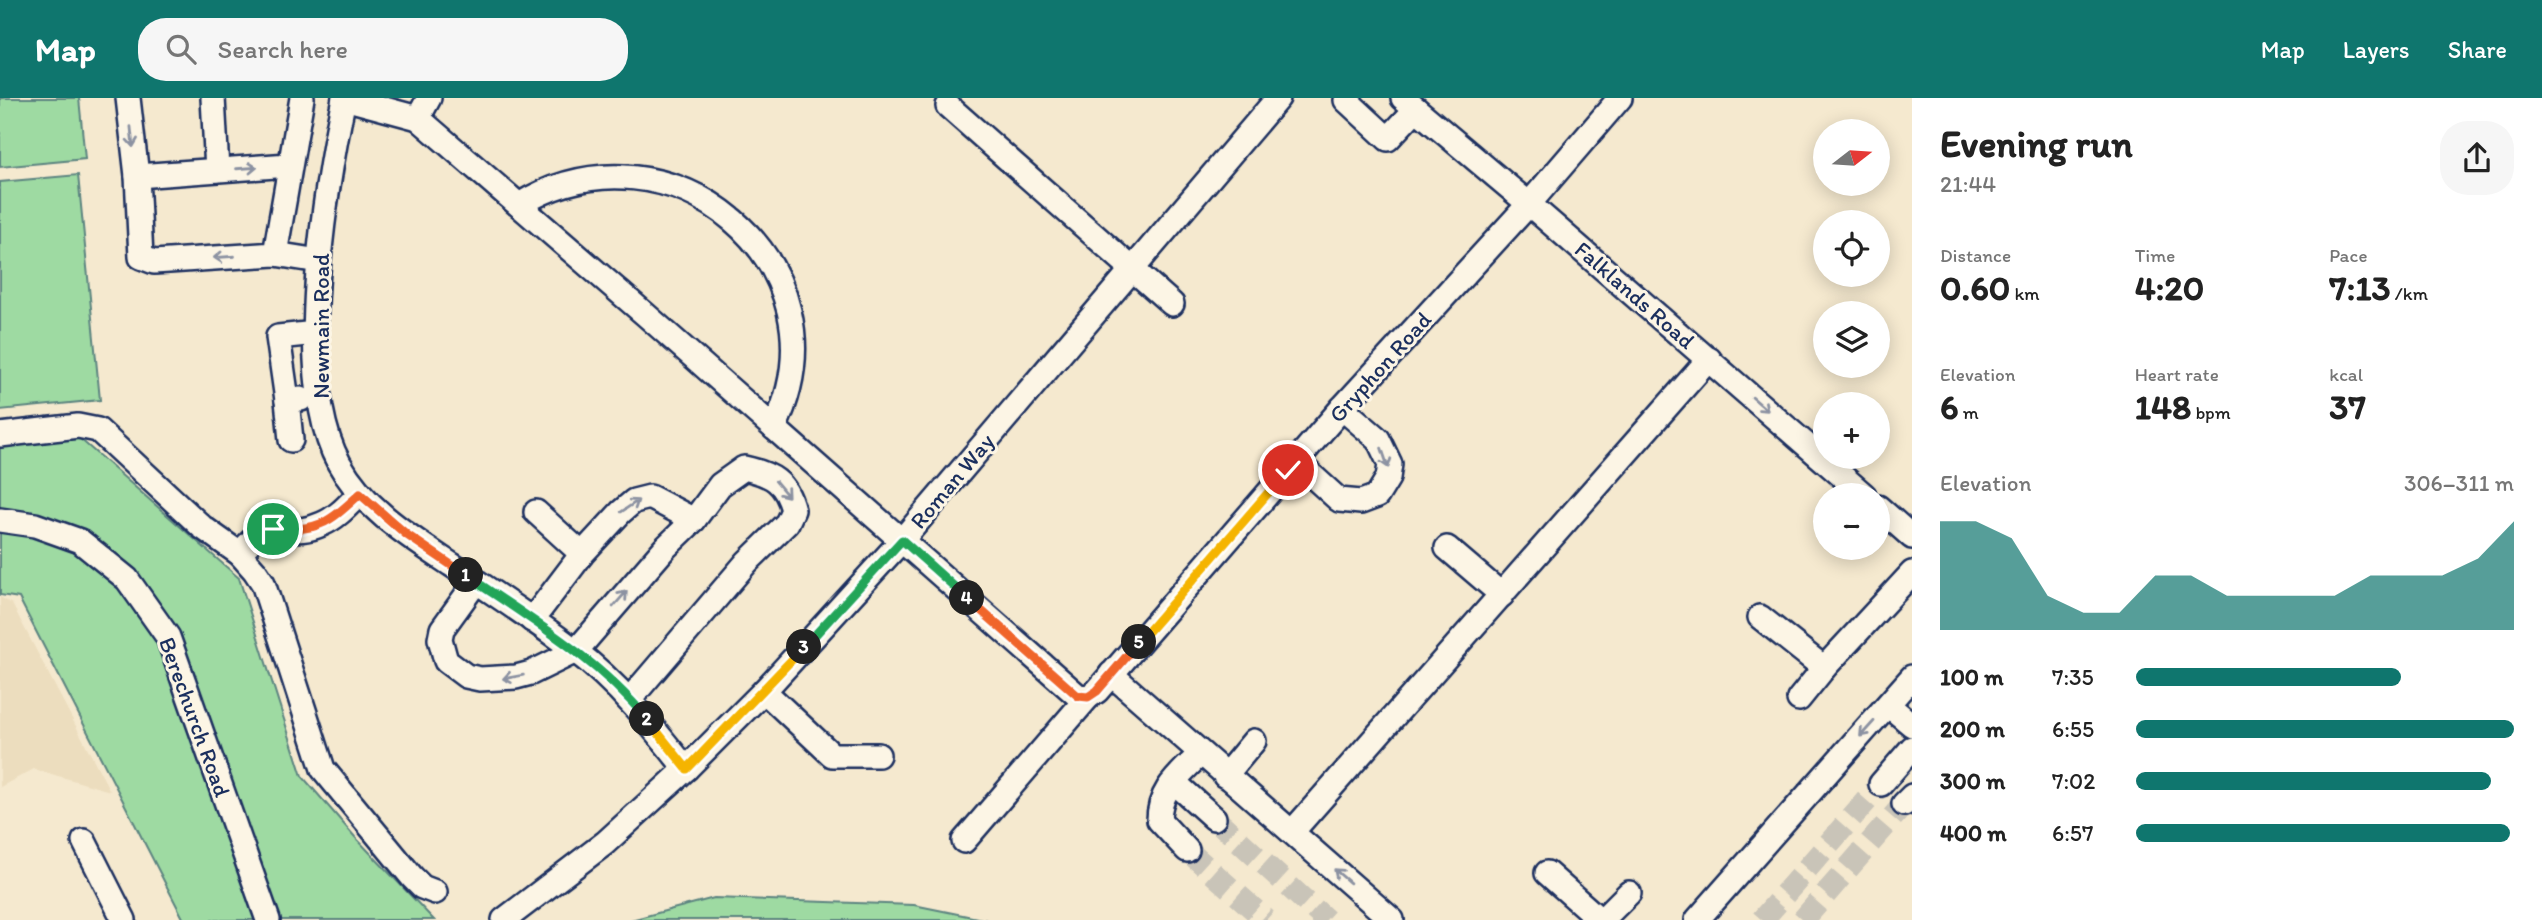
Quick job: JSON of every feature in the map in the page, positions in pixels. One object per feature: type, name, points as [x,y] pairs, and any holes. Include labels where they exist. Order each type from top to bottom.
[{"type":"street","points":[[128,98],[137,176],[141,257],[154,262],[275,254],[319,261]]},
{"type":"street","points":[[213,98],[217,170]]},
{"type":"street","points":[[275,254],[302,98]]},
{"type":"street","points":[[344,98],[423,108],[519,205],[1078,696],[1099,687],[1200,754],[1392,920]]},
{"type":"street","name":"Newmain Road","points":[[344,98],[327,193],[319,261],[317,333],[318,397],[329,440],[339,463],[360,494],[407,535],[576,651],[630,699],[687,769]]},
{"type":"street","name":"Roman Way","points":[[504,920],[605,843],[687,769],[764,691],[902,540],[1132,266],[1278,98]]},
{"type":"street","name":"Gryphon Road","points":[[964,841],[1342,408],[1529,204],[1620,98]]},
{"type":"street","points":[[1346,100],[1388,139],[1409,103]]},
{"type":"street","name":"Falklands Road","points":[[1409,103],[1850,483]]},
{"type":"street","points":[[948,106],[1172,304]]},
{"type":"street","points":[[137,176],[289,164]]},
{"type":"street","points":[[1493,174],[1521,184],[1543,179],[1558,169]]},
{"type":"street","points":[[519,205],[536,194],[590,178],[631,175],[674,185],[714,204],[736,222],[762,250],[781,285],[792,321],[794,363],[785,407],[774,428]]},
{"type":"street","points":[[290,440],[278,337],[317,333]]},
{"type":"street","points":[[1292,832],[1709,359]]},
{"type":"street","points":[[287,400],[318,397]]},
{"type":"street","points":[[1296,461],[1339,500],[1361,502],[1377,496],[1388,478],[1390,464],[1377,439],[1342,408]]},
{"type":"street","points":[[0,435],[78,426],[98,430],[202,527],[240,554],[263,583],[323,769],[412,877],[422,887],[435,892]]},
{"type":"street","points":[[476,582],[442,628],[441,651],[446,661],[466,676],[480,679],[516,677],[531,673],[576,651],[665,548],[694,520],[720,485],[744,468],[766,472],[788,493],[793,510],[787,523],[747,562],[630,699]]},
{"type":"street","points":[[240,554],[250,539],[260,533],[273,529],[309,529],[323,524],[335,517],[360,494]]},
{"type":"street","points":[[532,620],[582,554],[634,501],[650,497],[694,520]]},
{"type":"street","points":[[536,512],[582,554]]},
{"type":"street","points":[[1890,518],[1912,537]]},
{"type":"street","name":"Berechurch Road","points":[[0,520],[35,525],[80,541],[127,579],[168,637],[268,920]]},
{"type":"street","points":[[1447,548],[1502,594]]},
{"type":"street","points":[[1798,699],[1912,573]]},
{"type":"street","points":[[1760,617],[1824,668]]},
{"type":"street","points":[[1697,920],[1912,677]]},
{"type":"street","points":[[764,691],[832,755],[878,755]]},
{"type":"street","points":[[1888,705],[1912,725]]},
{"type":"street","points":[[1225,776],[1254,741]]},
{"type":"street","points":[[1881,784],[1912,748]]},
{"type":"street","points":[[1187,850],[1159,820],[1159,804],[1165,791],[1200,754]]},
{"type":"street","points":[[1174,782],[1214,818]]},
{"type":"street","points":[[84,841],[124,920]]},
{"type":"street","points":[[1547,873],[1601,920],[1629,892]]},
{"type":"shaded area","points":[[0,597],[12,604],[110,791],[34,769],[0,787]]},
{"type":"green space","points":[[0,98],[79,98],[85,159],[0,167]]},
{"type":"green space","points":[[78,175],[100,400],[0,410],[0,182]]},
{"type":"green space","points":[[79,438],[239,578],[302,776],[355,837],[434,920],[184,920],[19,598],[0,595],[0,445]]},
{"type":"green space","points":[[714,898],[914,905],[987,920],[631,920]]},
{"type":"tunnel","points":[[1762,920],[1881,784]]},
{"type":"tunnel","points":[[1803,920],[1904,804]]},
{"type":"tunnel","points":[[1214,818],[1326,920]]},
{"type":"tunnel","points":[[1187,850],[1266,920]]},
{"type":"route","points":[[273,529],[309,529],[323,524],[335,517],[360,494],[407,535],[576,651],[630,699],[687,769],[764,691],[902,540],[1078,696],[1088,697],[1097,691],[1288,470]]}]
